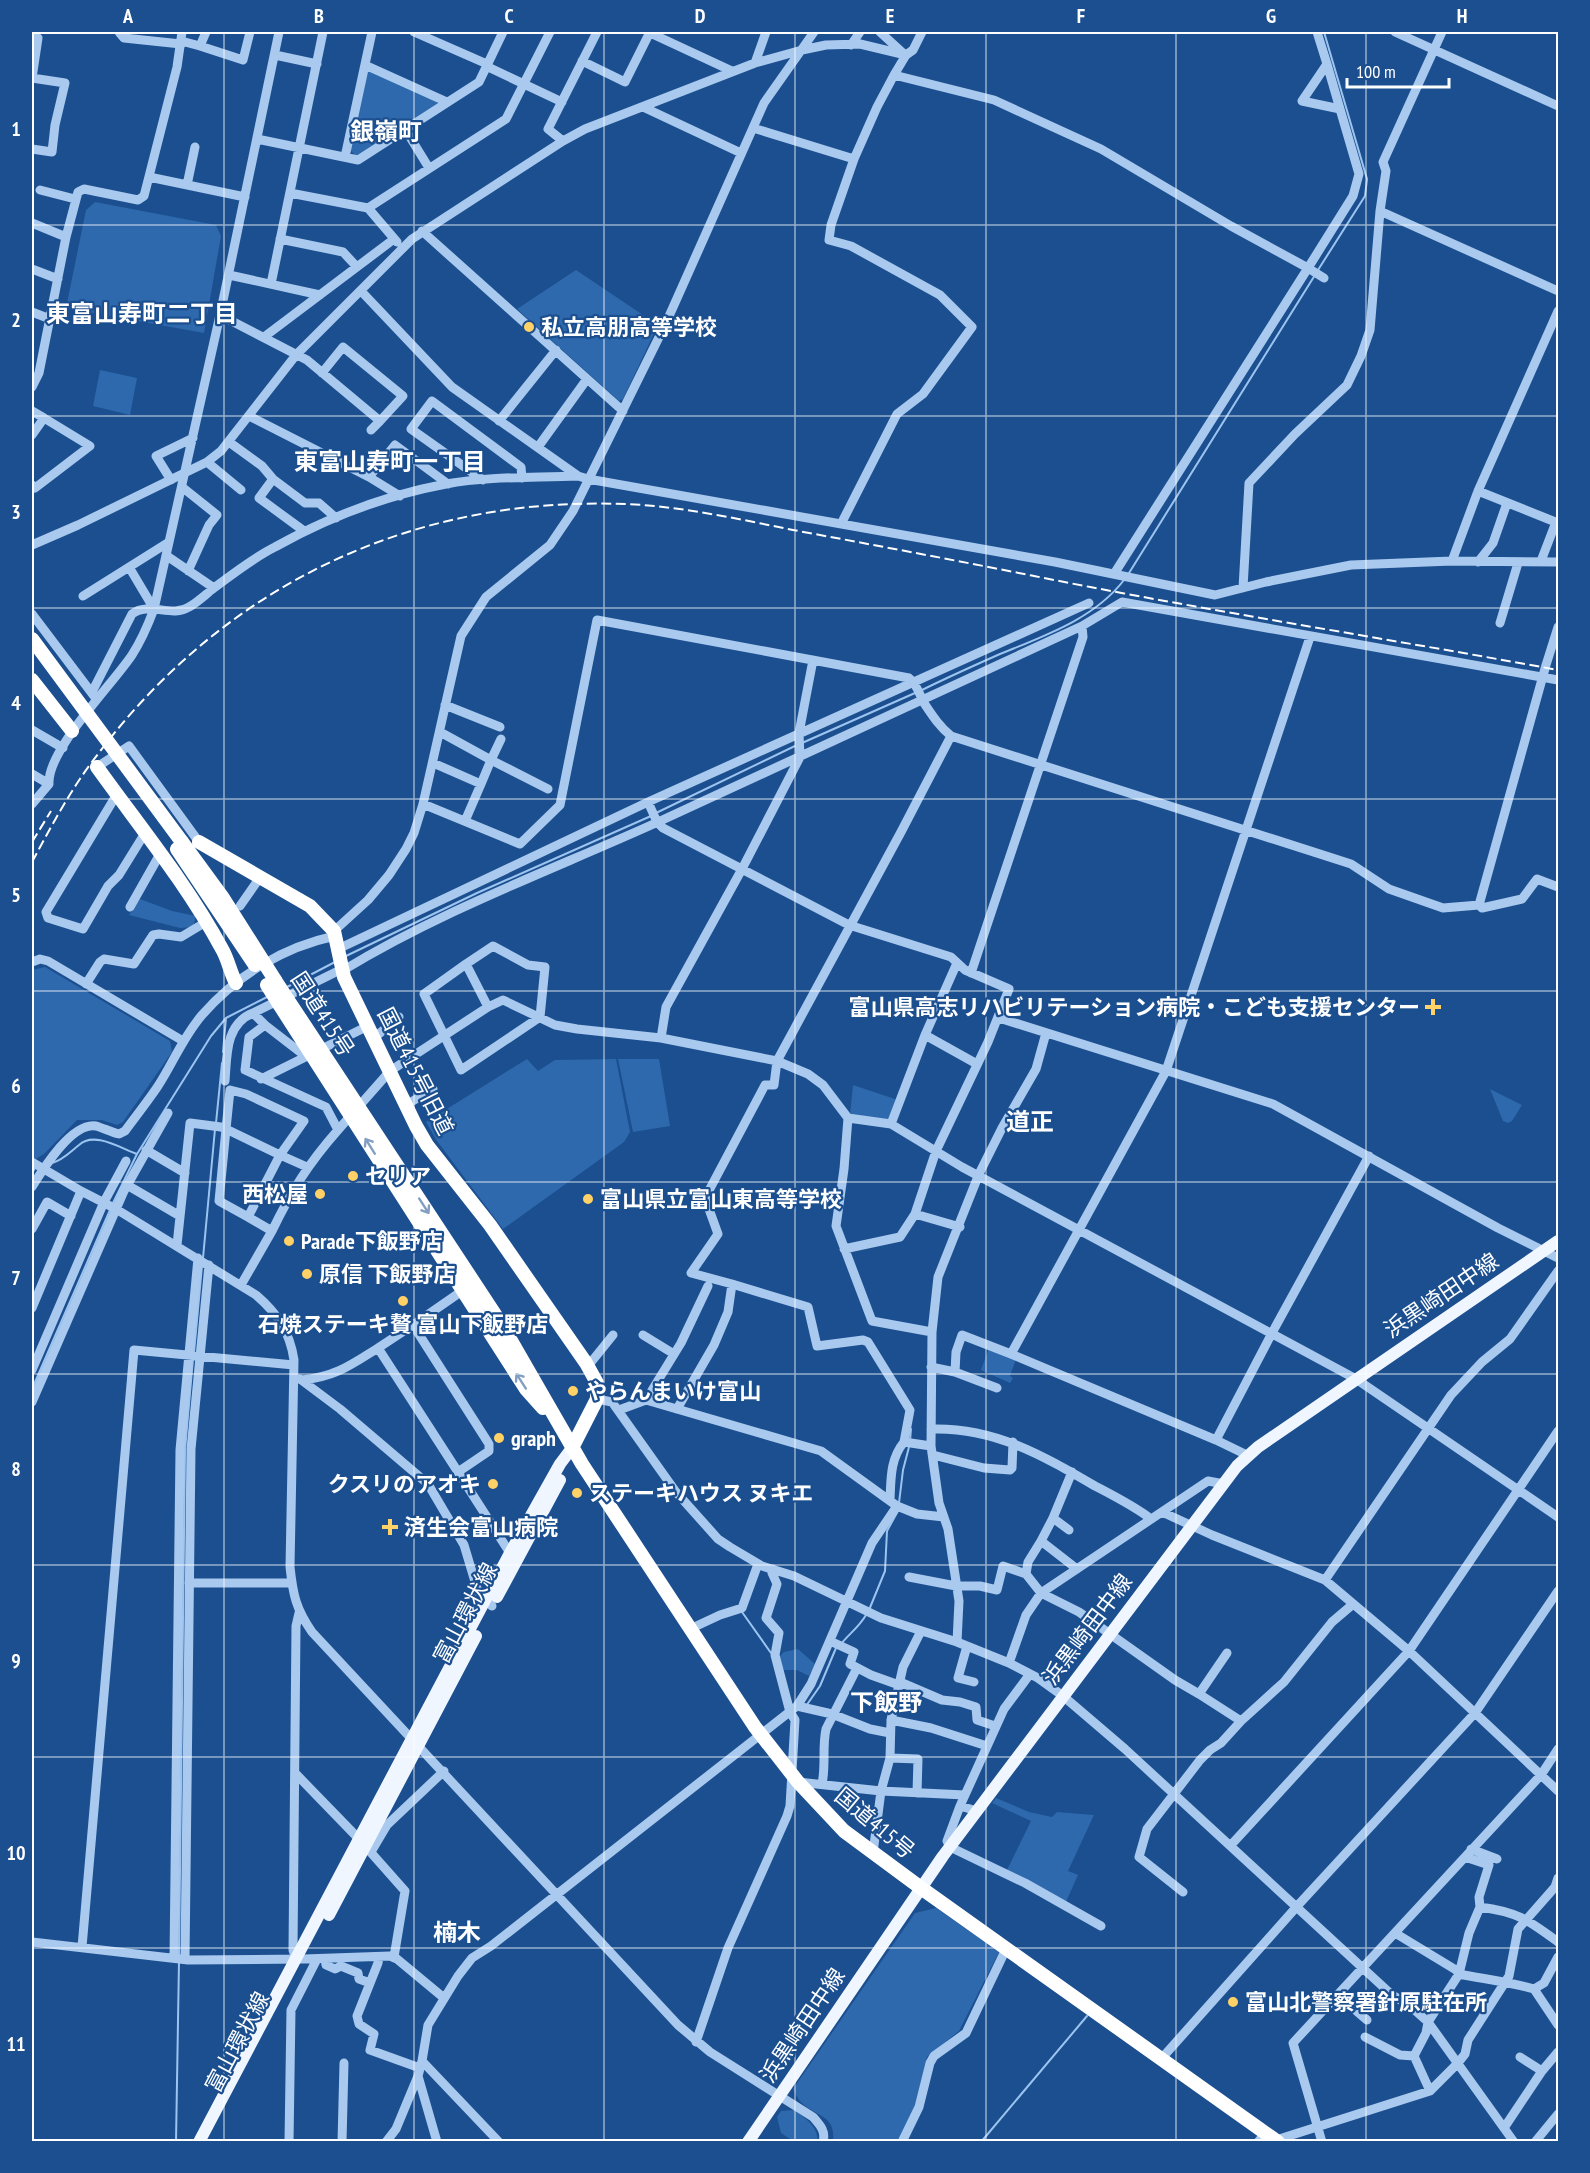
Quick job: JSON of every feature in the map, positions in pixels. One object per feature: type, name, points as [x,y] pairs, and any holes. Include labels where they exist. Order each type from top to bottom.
[{"type":"highway","name":"国道415号","points":[[32,639],[179,844]]},
{"type":"highway","name":"国道415号","points":[[32,654],[223,898],[311,1052],[355,1111],[502,1325],[572,1448],[761,1736],[795,1778],[844,1831],[1006,1949],[1162,2058],[1270,2139]]},
{"type":"highway","points":[[33,684],[72,731]]},
{"type":"highway","points":[[97,767],[179,878],[224,952],[230,973],[236,983]]},
{"type":"highway","points":[[199,842],[310,906],[335,939]]},
{"type":"highway","name":"国道415号旧道","points":[[335,939],[342,971],[406,1105],[428,1144],[489,1225],[588,1366],[597,1383],[597,1399]]},
{"type":"highway","name":"国道415号","points":[[355,1111],[462,1291],[526,1389],[559,1425]]},
{"type":"highway","points":[[572,1448],[597,1399]]},
{"type":"main road","name":"浜黒崎田中線","points":[[748,2142],[950,1847],[1191,1526],[1249,1456],[1258,1447],[1558,1241]]},
{"type":"main road","name":"富山環状線","points":[[208,2142],[311,1959],[416,1741],[489,1604],[565,1471],[572,1448]]},
{"type":"main road","name":"富山環状線","points":[[489,1604],[510,1553],[560,1464],[572,1448]]},
{"type":"main road","name":"富山環状線","points":[[199,2142],[311,1959]]},
{"type":"street","points":[[119,32],[124,38],[181,44],[185,42],[243,60],[250,32]]},
{"type":"street","points":[[32,387],[39,373],[75,199],[78,192],[84,189],[138,200],[144,196],[177,67],[182,32]]},
{"type":"street","points":[[200,46],[206,32]]},
{"type":"street","points":[[32,804],[49,784],[48,774],[95,696],[132,655],[146,632],[154,609],[229,275],[279,32]]},
{"type":"street","points":[[271,284],[323,32]]},
{"type":"street","points":[[345,157],[372,32]]},
{"type":"street","points":[[414,32],[562,102]]},
{"type":"street","points":[[257,139],[358,160],[479,82],[503,32]]},
{"type":"street","points":[[368,208],[506,119],[550,32]]},
{"type":"street","points":[[563,141],[548,129],[597,32]]},
{"type":"street","points":[[582,62],[625,82],[649,32],[732,71]]},
{"type":"street","points":[[755,63],[766,32]]},
{"type":"street","points":[[335,939],[394,867],[414,834],[433,763],[461,636],[486,597],[550,546],[573,511],[666,323],[768,95],[814,32]]},
{"type":"street","points":[[851,45],[860,32]]},
{"type":"street","points":[[880,32],[906,56]]},
{"type":"street","points":[[841,524],[897,414],[923,394],[972,327],[940,295],[851,246],[829,240],[831,225],[854,159],[877,107],[894,75],[906,56],[913,50],[922,32]]},
{"type":"street","points":[[1114,574],[1353,196],[1359,174],[1317,32]]},
{"type":"street","points":[[1395,32],[1558,106]]},
{"type":"street","points":[[1243,588],[1250,483],[1295,434],[1347,385],[1361,356],[1370,330],[1380,211],[1386,171],[1383,162],[1442,32]]},
{"type":"street","points":[[32,37],[38,38],[32,78],[65,82],[55,125],[52,152],[32,149]]},
{"type":"street","points":[[32,545],[207,462],[229,442],[296,355],[402,248],[422,231],[563,141],[585,129],[732,71],[802,50],[826,45],[860,44],[906,56]]},
{"type":"street","points":[[274,55],[316,64]]},
{"type":"street","points":[[1327,64],[1302,101],[1340,109]]},
{"type":"street","points":[[365,65],[447,102]]},
{"type":"street","points":[[894,75],[994,100],[1101,149],[1324,278]]},
{"type":"street","points":[[643,107],[741,153]]},
{"type":"street","points":[[753,128],[854,159]]},
{"type":"street","points":[[405,129],[429,168]]},
{"type":"street","points":[[188,185],[195,147]]},
{"type":"street","points":[[149,177],[245,197]]},
{"type":"street","points":[[40,190],[75,199]]},
{"type":"street","points":[[290,193],[368,208],[402,248]]},
{"type":"street","points":[[1380,211],[1558,291]]},
{"type":"street","points":[[32,223],[66,237]]},
{"type":"street","points":[[422,231],[623,411]]},
{"type":"street","points":[[280,239],[343,252],[357,267]]},
{"type":"street","points":[[264,337],[394,239]]},
{"type":"street","points":[[32,269],[58,279]]},
{"type":"street","points":[[229,275],[320,295]]},
{"type":"street","points":[[361,291],[452,387],[578,476]]},
{"type":"street","points":[[1452,561],[1478,491],[1558,311]]},
{"type":"street","points":[[32,312],[50,320]]},
{"type":"street","points":[[220,315],[307,360],[380,421]]},
{"type":"street","points":[[322,373],[343,346],[403,396],[371,430]]},
{"type":"street","points":[[499,421],[556,350]]},
{"type":"street","points":[[538,447],[587,379]]},
{"type":"street","points":[[483,480],[411,429],[432,401],[521,466],[522,478]]},
{"type":"street","points":[[32,411],[90,446],[35,488],[32,485]]},
{"type":"street","points":[[249,416],[369,477],[400,496]]},
{"type":"street","points":[[32,435],[44,418]]},
{"type":"street","points":[[171,480],[156,456],[193,438]]},
{"type":"street","points":[[229,442],[262,466],[273,479],[305,503],[319,503],[336,518]]},
{"type":"street","points":[[369,477],[395,445],[448,484]]},
{"type":"street","points":[[207,462],[242,490]]},
{"type":"street","points":[[95,696],[132,614],[137,610],[187,609],[247,564],[304,531],[400,496],[448,484],[483,480],[578,476],[1114,574],[1215,595],[1351,565],[1452,561],[1558,562]]},
{"type":"street","points":[[273,479],[259,498],[304,531]]},
{"type":"street","points":[[182,487],[217,515],[209,525],[188,571]]},
{"type":"street","points":[[1478,491],[1557,523],[1541,561]]},
{"type":"street","points":[[1478,562],[1493,543],[1507,502]]},
{"type":"street","points":[[83,596],[170,542]]},
{"type":"street","points":[[167,556],[214,588]]},
{"type":"street","points":[[1500,622],[1518,563]]},
{"type":"street","points":[[129,567],[154,609]]},
{"type":"street","points":[[225,1081],[233,1029],[253,1013],[342,971],[418,929],[500,890],[800,757],[1082,626],[1122,602],[1558,680]]},
{"type":"street","points":[[32,1187],[36,1166],[81,1128],[95,1126],[119,1134],[124,1131],[158,1085],[183,1041],[201,1016],[236,983],[260,966],[290,951],[335,939],[535,855],[1089,603]]},
{"type":"street","points":[[32,614],[95,696]]},
{"type":"street","points":[[520,844],[561,805],[597,620],[909,678],[914,682],[922,700],[939,726],[951,736],[1351,864],[1389,889],[1443,908],[1479,905],[1482,908],[1522,899],[1537,879],[1558,888]]},
{"type":"street","points":[[971,973],[1083,637],[1082,626]]},
{"type":"street","points":[[1479,905],[1543,677],[1558,632]]},
{"type":"street","points":[[32,648],[49,635]]},
{"type":"street","points":[[1011,1354],[1166,1071],[1310,637]]},
{"type":"street","points":[[662,1038],[666,1006],[742,869],[800,757],[799,733],[813,660]]},
{"type":"street","points":[[445,705],[500,727]]},
{"type":"street","points":[[32,730],[63,748]]},
{"type":"street","points":[[440,732],[548,789]]},
{"type":"street","points":[[386,2142],[396,2129],[420,2068],[428,2025],[472,1958],[491,1946],[793,1709],[812,1684],[872,1543],[893,1503],[892,1464],[904,1442],[910,1410],[868,1342],[863,1340],[817,1346],[808,1307],[691,1273],[717,1234],[705,1198],[765,1085],[774,1085],[777,1061],[951,736]]},
{"type":"street","points":[[465,821],[501,739]]},
{"type":"street","points":[[97,767],[129,746],[199,842]]},
{"type":"street","points":[[433,763],[481,784]]},
{"type":"street","points":[[32,774],[49,784]]},
{"type":"street","points":[[117,794],[46,912],[48,918],[83,929],[108,886],[119,875],[145,833]]},
{"type":"street","points":[[648,802],[657,822],[663,828],[849,925],[951,957],[971,973],[1009,989],[999,1018],[936,1151],[915,1214],[900,1238],[844,1249]]},
{"type":"street","points":[[423,804],[520,844],[535,855]]},
{"type":"street","points":[[130,907],[160,854]]},
{"type":"street","points":[[240,906],[261,876]]},
{"type":"street","points":[[86,984],[104,959],[134,964],[153,935],[181,937],[206,922]]},
{"type":"street","points":[[493,946],[528,965],[545,967],[540,1017],[461,1070],[424,994],[493,946]]},
{"type":"street","points":[[32,962],[40,959],[48,961],[183,1041]]},
{"type":"street","points":[[891,1124],[925,1035],[957,963]]},
{"type":"street","points":[[466,964],[488,1006]]},
{"type":"street","points":[[241,1285],[307,1167],[390,1071],[488,1006],[503,999],[555,1025],[662,1038],[777,1061],[808,1074],[823,1085],[848,1118],[836,1226],[873,1321],[932,1332]]},
{"type":"street","points":[[253,1013],[265,1025],[311,1052]]},
{"type":"street","points":[[261,1078],[311,1052],[371,1032],[399,1017]]},
{"type":"street","points":[[999,1018],[1273,1104],[1498,1228],[1558,1258]]},
{"type":"street","points":[[265,1025],[249,1037],[245,1070],[326,1107],[338,1130]]},
{"type":"street","points":[[957,1642],[959,1601],[948,1529],[939,1503],[932,1450],[932,1332],[938,1277],[960,1227],[979,1174],[1036,1069],[1046,1033]]},
{"type":"street","points":[[925,1035],[977,1064]]},
{"type":"street","points":[[406,1105],[433,1089]]},
{"type":"street","points":[[248,1216],[280,1155],[304,1121],[246,1094],[230,1090],[220,1127],[219,1201],[272,1231]]},
{"type":"street","points":[[32,1401],[127,1185],[168,1113]]},
{"type":"street","points":[[848,1118],[891,1124],[936,1151],[1356,1379],[1558,1517]]},
{"type":"street","points":[[177,1245],[190,1124],[220,1127],[307,1167]]},
{"type":"street","points":[[146,1150],[185,1173]]},
{"type":"street","points":[[1216,1440],[1370,1156]]},
{"type":"street","points":[[32,1370],[104,1202],[126,1161]]},
{"type":"street","points":[[36,1166],[104,1202],[198,1258],[256,1295],[277,1316],[292,1347],[298,1378],[290,1567],[299,1613],[312,1632],[444,1771],[678,2025],[696,2042],[813,2117],[822,2127],[823,2142]]},
{"type":"street","points":[[127,1185],[180,1216]]},
{"type":"street","points":[[32,1308],[35,1292],[81,1191]]},
{"type":"street","points":[[32,1229],[47,1202],[71,1216]]},
{"type":"street","points":[[915,1214],[960,1227]]},
{"type":"street","points":[[179,1959],[188,1694],[191,1449],[198,1258]]},
{"type":"street","points":[[179,1959],[177,1694],[180,1450],[209,1265]]},
{"type":"street","points":[[1325,1580],[1451,1395],[1482,1362],[1510,1339],[1558,1271]]},
{"type":"street","points":[[677,1409],[714,1345],[728,1312],[732,1284]]},
{"type":"street","points":[[646,1400],[694,1318],[708,1286]]},
{"type":"street","points":[[298,1378],[322,1378],[345,1369],[462,1291]]},
{"type":"street","points":[[413,1324],[489,1444],[489,1451],[458,1472]]},
{"type":"street","points":[[588,1366],[613,1335]]},
{"type":"street","points":[[643,1335],[674,1354]]},
{"type":"street","points":[[955,1372],[956,1352],[962,1335],[1216,1440],[1249,1456]]},
{"type":"street","points":[[378,1348],[510,1553]]},
{"type":"street","points":[[82,1947],[134,1350],[294,1365]]},
{"type":"street","points":[[931,1367],[955,1372],[997,1388]]},
{"type":"street","points":[[298,1378],[428,1484],[464,1545],[479,1596],[489,1604]]},
{"type":"street","points":[[597,1399],[612,1402],[619,1410],[676,1491],[718,1539],[758,1564],[794,1576],[882,1618],[957,1642],[1009,1663],[1063,1696],[1175,1793],[1392,1995],[1409,2005],[1428,2022],[1514,2142]]},
{"type":"street","points":[[619,1410],[646,1400],[821,1451],[893,1503],[917,1514],[944,1517]]},
{"type":"street","points":[[931,1429],[966,1431],[1013,1442],[1072,1472],[1152,1519]]},
{"type":"street","points":[[1231,1845],[1409,1652],[1558,1431]]},
{"type":"street","points":[[904,1442],[984,1468],[1010,1470],[1013,1442]]},
{"type":"street","points":[[1026,1574],[1028,1562],[1053,1518],[1072,1472]]},
{"type":"street","points":[[1009,1663],[1026,1615],[1041,1593],[1208,1481],[1224,1484]]},
{"type":"street","points":[[1162,1512],[1325,1580],[1409,1652],[1558,1791]]},
{"type":"street","points":[[1053,1518],[1070,1530]]},
{"type":"street","points":[[1041,1541],[1077,1569]]},
{"type":"street","points":[[690,1629],[742,1608],[758,1564]]},
{"type":"street","points":[[909,1576],[956,1586],[980,1586],[997,1590],[1003,1566],[1026,1574],[1041,1593],[1079,1612],[1175,1680],[1241,1721]]},
{"type":"street","points":[[696,2042],[728,1948],[787,1816],[795,1778],[795,1720],[775,1655],[779,1633],[766,1618],[777,1584],[772,1574],[773,1569]]},
{"type":"street","points":[[189,1583],[292,1583]]},
{"type":"street","points":[[1162,2058],[1475,1713],[1558,1591]]},
{"type":"street","points":[[1183,1892],[1138,1857],[1147,1828],[1200,1760],[1221,1743],[1241,1721],[1284,1682],[1332,1622],[1352,1605]]},
{"type":"street","points":[[299,1613],[296,1626],[293,1950],[335,1969],[341,1966],[358,1973],[359,1979],[370,1983]]},
{"type":"street","points":[[873,1852],[881,1791],[890,1758],[891,1720],[899,1683],[903,1667],[921,1631]]},
{"type":"street","points":[[830,1641],[854,1652],[850,1664],[857,1668],[942,1700],[960,1701],[976,1707],[977,1719],[995,1726]]},
{"type":"street","points":[[967,1646],[958,1678],[974,1682]]},
{"type":"street","points":[[1199,1694],[1227,1653]]},
{"type":"street","points":[[822,1784],[825,1765],[824,1737],[832,1714],[857,1668]]},
{"type":"street","points":[[1030,1674],[1004,1709],[995,1726],[964,1795],[947,1841],[950,1847],[1025,1884],[1101,1926]]},
{"type":"street","points":[[177,1694],[188,1694]]},
{"type":"street","points":[[793,1709],[832,1714],[870,1729],[890,1733]]},
{"type":"street","points":[[891,1720],[931,1728],[987,1746]]},
{"type":"street","points":[[1322,2142],[1293,2043],[1541,1775],[1558,1749]]},
{"type":"street","points":[[890,1758],[918,1759],[917,1793]]},
{"type":"street","points":[[365,1846],[444,1771]]},
{"type":"street","points":[[295,1773],[405,1891],[394,1957]]},
{"type":"street","points":[[795,1778],[822,1784],[881,1791],[964,1795]]},
{"type":"street","points":[[960,1806],[977,1811]]},
{"type":"street","points":[[1468,1853],[1497,1859]]},
{"type":"street","points":[[1414,2056],[1426,2033],[1428,2022],[1459,1974],[1469,1933],[1480,1907],[1479,1897],[1489,1865],[1468,1853]]},
{"type":"street","points":[[1270,2139],[1430,2091],[1464,2054],[1468,2040],[1509,1976],[1518,1929],[1555,1887],[1558,1878]]},
{"type":"street","points":[[1480,1907],[1507,1911],[1526,1919],[1558,1942]]},
{"type":"street","points":[[1395,1933],[1459,1974],[1534,1989],[1558,2025]]},
{"type":"street","points":[[32,1942],[179,1959],[394,1957],[444,1998]]},
{"type":"street","points":[[902,2142],[919,2107],[930,2062],[934,2056],[966,2033],[1006,1949]]},
{"type":"street","points":[[379,1957],[357,2016],[359,2024],[374,2034],[370,2050],[420,2068],[499,2142]]},
{"type":"street","points":[[1534,1989],[1544,1983],[1558,1957]]},
{"type":"street","points":[[289,2142],[291,2010],[311,1959]]},
{"type":"street","points":[[1338,1995],[1367,2020]]},
{"type":"street","points":[[1365,2037],[1400,2055],[1414,2056]]},
{"type":"street","points":[[1504,2128],[1542,2071],[1558,2052]]},
{"type":"street","points":[[1414,2056],[1430,2091]]},
{"type":"street","points":[[1520,2057],[1542,2071]]},
{"type":"street","points":[[342,2142],[344,2063]]},
{"type":"street","points":[[420,2068],[437,2142]]},
{"type":"street","points":[[1535,2142],[1558,2114]]},
{"type":"shaded area","points":[[366,68],[437,99],[437,104],[356,156],[349,149]]},
{"type":"shaded area","points":[[95,202],[216,225],[221,236],[204,333],[66,308],[86,210]]},
{"type":"shaded area","points":[[576,270],[658,325],[623,399],[619,401],[517,309]]},
{"type":"shaded area","points":[[100,370],[137,378],[130,415],[93,406]]},
{"type":"shaded area","points":[[140,899],[172,911],[196,916],[193,927],[180,928],[129,915]]},
{"type":"shaded area","points":[[45,967],[170,1041],[172,1052],[123,1122],[117,1125],[102,1120],[77,1120],[44,1154],[32,1161],[32,970]]},
{"type":"shaded area","points":[[527,1059],[538,1071],[555,1060],[616,1059],[630,1132],[624,1142],[503,1229],[437,1141],[426,1122]]},
{"type":"shaded area","points":[[618,1059],[659,1059],[670,1126],[633,1132]]},
{"type":"shaded area","points":[[853,1085],[898,1100],[889,1121],[850,1115]]},
{"type":"shaded area","points":[[1490,1089],[1522,1105],[1512,1121],[1508,1123],[1503,1121]]},
{"type":"shaded area","points":[[989,1348],[1016,1359],[1010,1383],[981,1370]]},
{"type":"shaded area","points":[[798,1649],[815,1664],[809,1676],[797,1670],[781,1670],[780,1656],[784,1652]]},
{"type":"shaded area","points":[[996,1798],[1029,1812],[1052,1817],[1057,1812],[1094,1815],[1068,1871],[1078,1875],[1065,1904],[1006,1872],[1031,1821],[992,1803]]},
{"type":"shaded area","points":[[936,1908],[999,1952],[959,2031],[927,2057],[915,2105],[898,2141],[833,2141],[833,2132],[828,2121],[801,2102],[793,2089],[915,1913]]},
{"type":"shaded area","points":[[794,2110],[813,2127],[818,2141],[793,2141],[781,2133],[777,2117],[781,2111]]},
{"type":"waterway","points":[[1318,270],[1365,196],[1367,179],[1324,32]]},
{"type":"waterway","points":[[1129,573],[1315,275]]},
{"type":"waterway","points":[[920,691],[1067,625],[1112,594],[1124,580]]},
{"type":"waterway","points":[[802,743],[915,693]]},
{"type":"waterway","points":[[656,813],[797,745]]},
{"type":"waterway","points":[[346,956],[477,893],[651,816]]},
{"type":"waterway","points":[[287,987],[335,962]]},
{"type":"waterway","points":[[112,1205],[137,1154],[211,1036],[226,1018],[269,996]]},
{"type":"waterway","points":[[223,1052],[226,1018]]},
{"type":"waterway","points":[[216,1123],[222,1063]]},
{"type":"waterway","points":[[203,1258],[215,1129]]},
{"type":"waterway","points":[[52,1163],[63,1158],[85,1141],[92,1140],[107,1142],[137,1154]]},
{"type":"waterway","points":[[32,1173],[35,1168]]},
{"type":"waterway","points":[[32,1389],[110,1210]]},
{"type":"waterway","points":[[194,1353],[202,1266]]},
{"type":"waterway","points":[[179,1956],[185,1450],[193,1359]]},
{"type":"waterway","points":[[910,1441],[911,1429]]},
{"type":"waterway","points":[[899,1503],[903,1470],[909,1447]]},
{"type":"waterway","points":[[869,1610],[885,1571],[887,1531],[899,1509]]},
{"type":"waterway","points":[[742,1612],[771,1653]]},
{"type":"waterway","points":[[841,1644],[866,1615]]},
{"type":"waterway","points":[[806,1706],[820,1686],[836,1648]]},
{"type":"waterway","points":[[176,2142],[179,1961]]},
{"type":"waterway","points":[[981,2142],[1087,2016]]},
{"type":"railway","points":[[32,862],[71,793],[98,754],[150,692],[208,639],[271,595],[338,559],[409,531],[484,513],[562,505],[643,505],[681,509],[1165,601],[1558,670]]},
{"type":"railway","points":[[32,842],[51,811]]},
{"type":"place","name":"私立高朋高等学校","points":[[529,327]]},
{"type":"place","name":"富山県高志リハビリテーション病院・こども支援センター","points":[[1433,1007]]},
{"type":"place","name":"セリア","points":[[353,1176]]},
{"type":"place","name":"西松屋","points":[[320,1194]]},
{"type":"place","name":"富山県立富山東高等学校","points":[[588,1199]]},
{"type":"place","name":"Parade下飯野店","points":[[289,1241]]},
{"type":"place","name":"原信 下飯野店","points":[[307,1274]]},
{"type":"place","name":"石焼ステーキ贅 富山下飯野店","points":[[403,1301]]},
{"type":"place","name":"やらんまいけ富山","points":[[573,1391]]},
{"type":"place","name":"graph","points":[[499,1438]]},
{"type":"place","name":"クスリのアオキ","points":[[493,1484]]},
{"type":"place","name":"ステーキハウス ヌキエ","points":[[577,1493]]},
{"type":"place","name":"済生会富山病院","points":[[390,1527]]},
{"type":"place","name":"富山北警察署針原駐在所","points":[[1233,2002]]},
{"type":"district","name":"銀嶺町","points":[[386,132]]},
{"type":"district","name":"東富山寿町二丁目","points":[[142,314]]},
{"type":"district","name":"東富山寿町一丁目","points":[[390,462]]},
{"type":"district","name":"道正","points":[[1030,1122]]},
{"type":"district","name":"下飯野","points":[[886,1703]]},
{"type":"district","name":"楠木","points":[[457,1933]]}]
